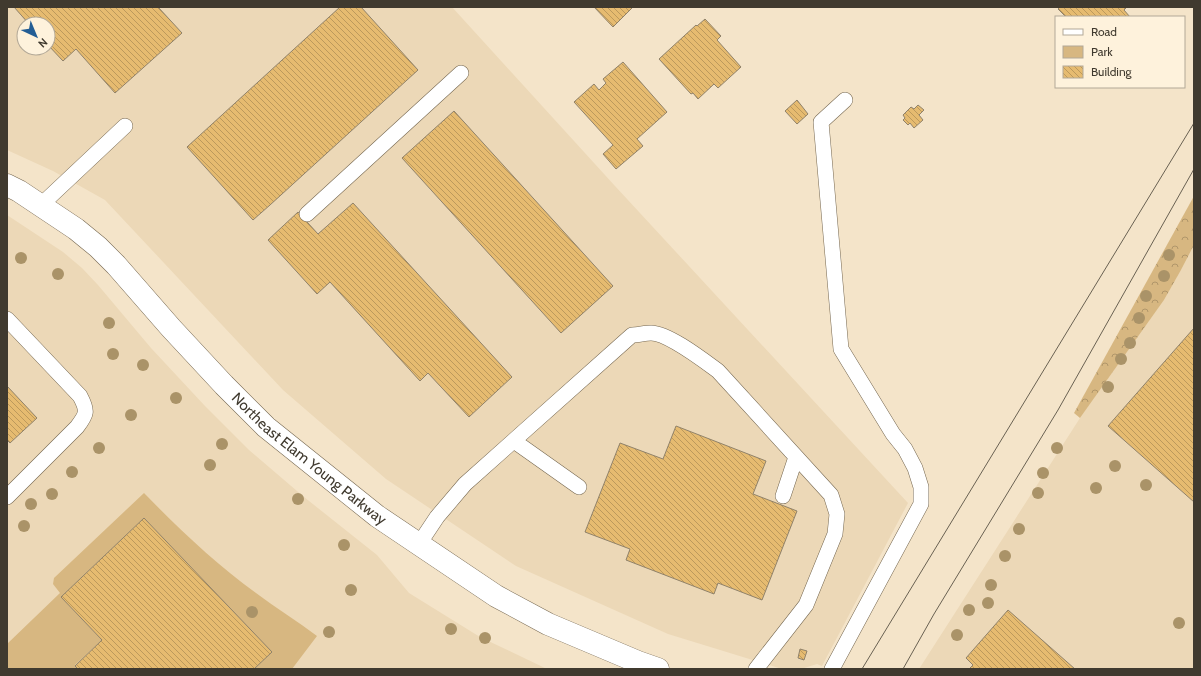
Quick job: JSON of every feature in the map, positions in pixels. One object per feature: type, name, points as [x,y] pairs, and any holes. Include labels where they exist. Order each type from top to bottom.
[{"type":"street","name":"Northeast Elam Young Parkway","points":[[7,185],[41,205],[76,229],[98,247],[116,265],[213,374],[266,427],[377,516],[496,596],[548,624],[658,669]]},
{"type":"lane","points":[[307,214],[461,73]]},
{"type":"lane","points":[[832,669],[921,504],[921,487],[915,468],[905,449],[893,434],[841,349],[821,122],[845,100]]},
{"type":"lane","points":[[41,205],[125,126]]},
{"type":"lane","points":[[7,319],[80,396],[86,407],[84,417],[77,427],[7,497]]},
{"type":"lane","points":[[419,544],[437,517],[465,484],[632,335],[652,333],[670,340],[696,355],[718,371],[831,495],[837,514],[835,534],[806,605],[756,669]]},
{"type":"lane","points":[[514,441],[579,487]]},
{"type":"lane","points":[[783,496],[796,457]]},
{"type":"shaded area","points":[[7,7],[452,7],[908,503],[822,666],[817,664],[801,669],[782,669],[668,634],[516,566],[386,479],[283,390],[105,200],[53,171],[7,150]]},
{"type":"shaded area","points":[[7,215],[63,252],[82,268],[151,348],[205,406],[249,450],[304,497],[377,555],[409,593],[480,637],[547,669],[7,669]]},
{"type":"shaded area","points":[[1194,245],[1194,669],[919,669],[1080,418],[1164,300]]},
{"type":"green space","points":[[1194,196],[1194,245],[1164,300],[1080,418],[1074,413]]},
{"type":"green space","points":[[144,493],[184,533],[241,582],[317,636],[292,669],[254,669],[271,652],[144,518],[61,597],[102,640],[75,665],[78,669],[7,669],[7,644],[60,593],[53,584],[54,578]]},
{"type":"building","points":[[14,7],[158,7],[182,33],[115,93],[76,49],[63,61],[56,54],[56,16],[22,16]]},
{"type":"building","points":[[340,7],[361,7],[418,70],[253,220],[187,147]]},
{"type":"building","points":[[594,7],[633,7],[613,27]]},
{"type":"building","points":[[1060,7],[1127,7],[1124,10],[1129,16],[1065,16],[1058,9]]},
{"type":"building","points":[[705,19],[721,36],[717,40],[741,67],[718,88],[714,84],[698,99],[693,93],[691,94],[659,59],[696,25],[697,26]]},
{"type":"building","points":[[623,62],[667,112],[637,139],[643,146],[616,169],[603,154],[613,145],[574,102],[594,84],[599,90],[606,83],[603,79]]},
{"type":"building","points":[[797,100],[808,114],[797,124],[785,111]]},
{"type":"building","points":[[918,105],[924,110],[919,115],[923,120],[914,128],[910,123],[908,125],[903,120],[905,118],[903,115],[911,107],[914,109]]},
{"type":"building","points":[[454,111],[613,286],[561,333],[402,158]]},
{"type":"building","points":[[353,203],[512,377],[469,417],[428,373],[420,381],[330,282],[317,294],[268,240],[298,212],[318,234]]},
{"type":"building","points":[[1194,328],[1194,502],[1108,426]]},
{"type":"building","points":[[7,386],[37,418],[10,443],[7,440]]},
{"type":"building","points":[[676,426],[766,461],[753,494],[797,511],[762,600],[718,583],[714,594],[626,560],[630,549],[585,532],[620,443],[663,459]]},
{"type":"building","points":[[144,518],[272,652],[254,669],[78,669],[75,666],[102,640],[61,597]]},
{"type":"building","points":[[1008,610],[1075,669],[969,669],[973,665],[966,658]]},
{"type":"building","points":[[800,649],[807,651],[804,660],[798,658]]},
{"type":"tram line","points":[[862,669],[1194,123]]},
{"type":"tram line","points":[[903,669],[934,614],[1058,410],[1194,169]]}]
